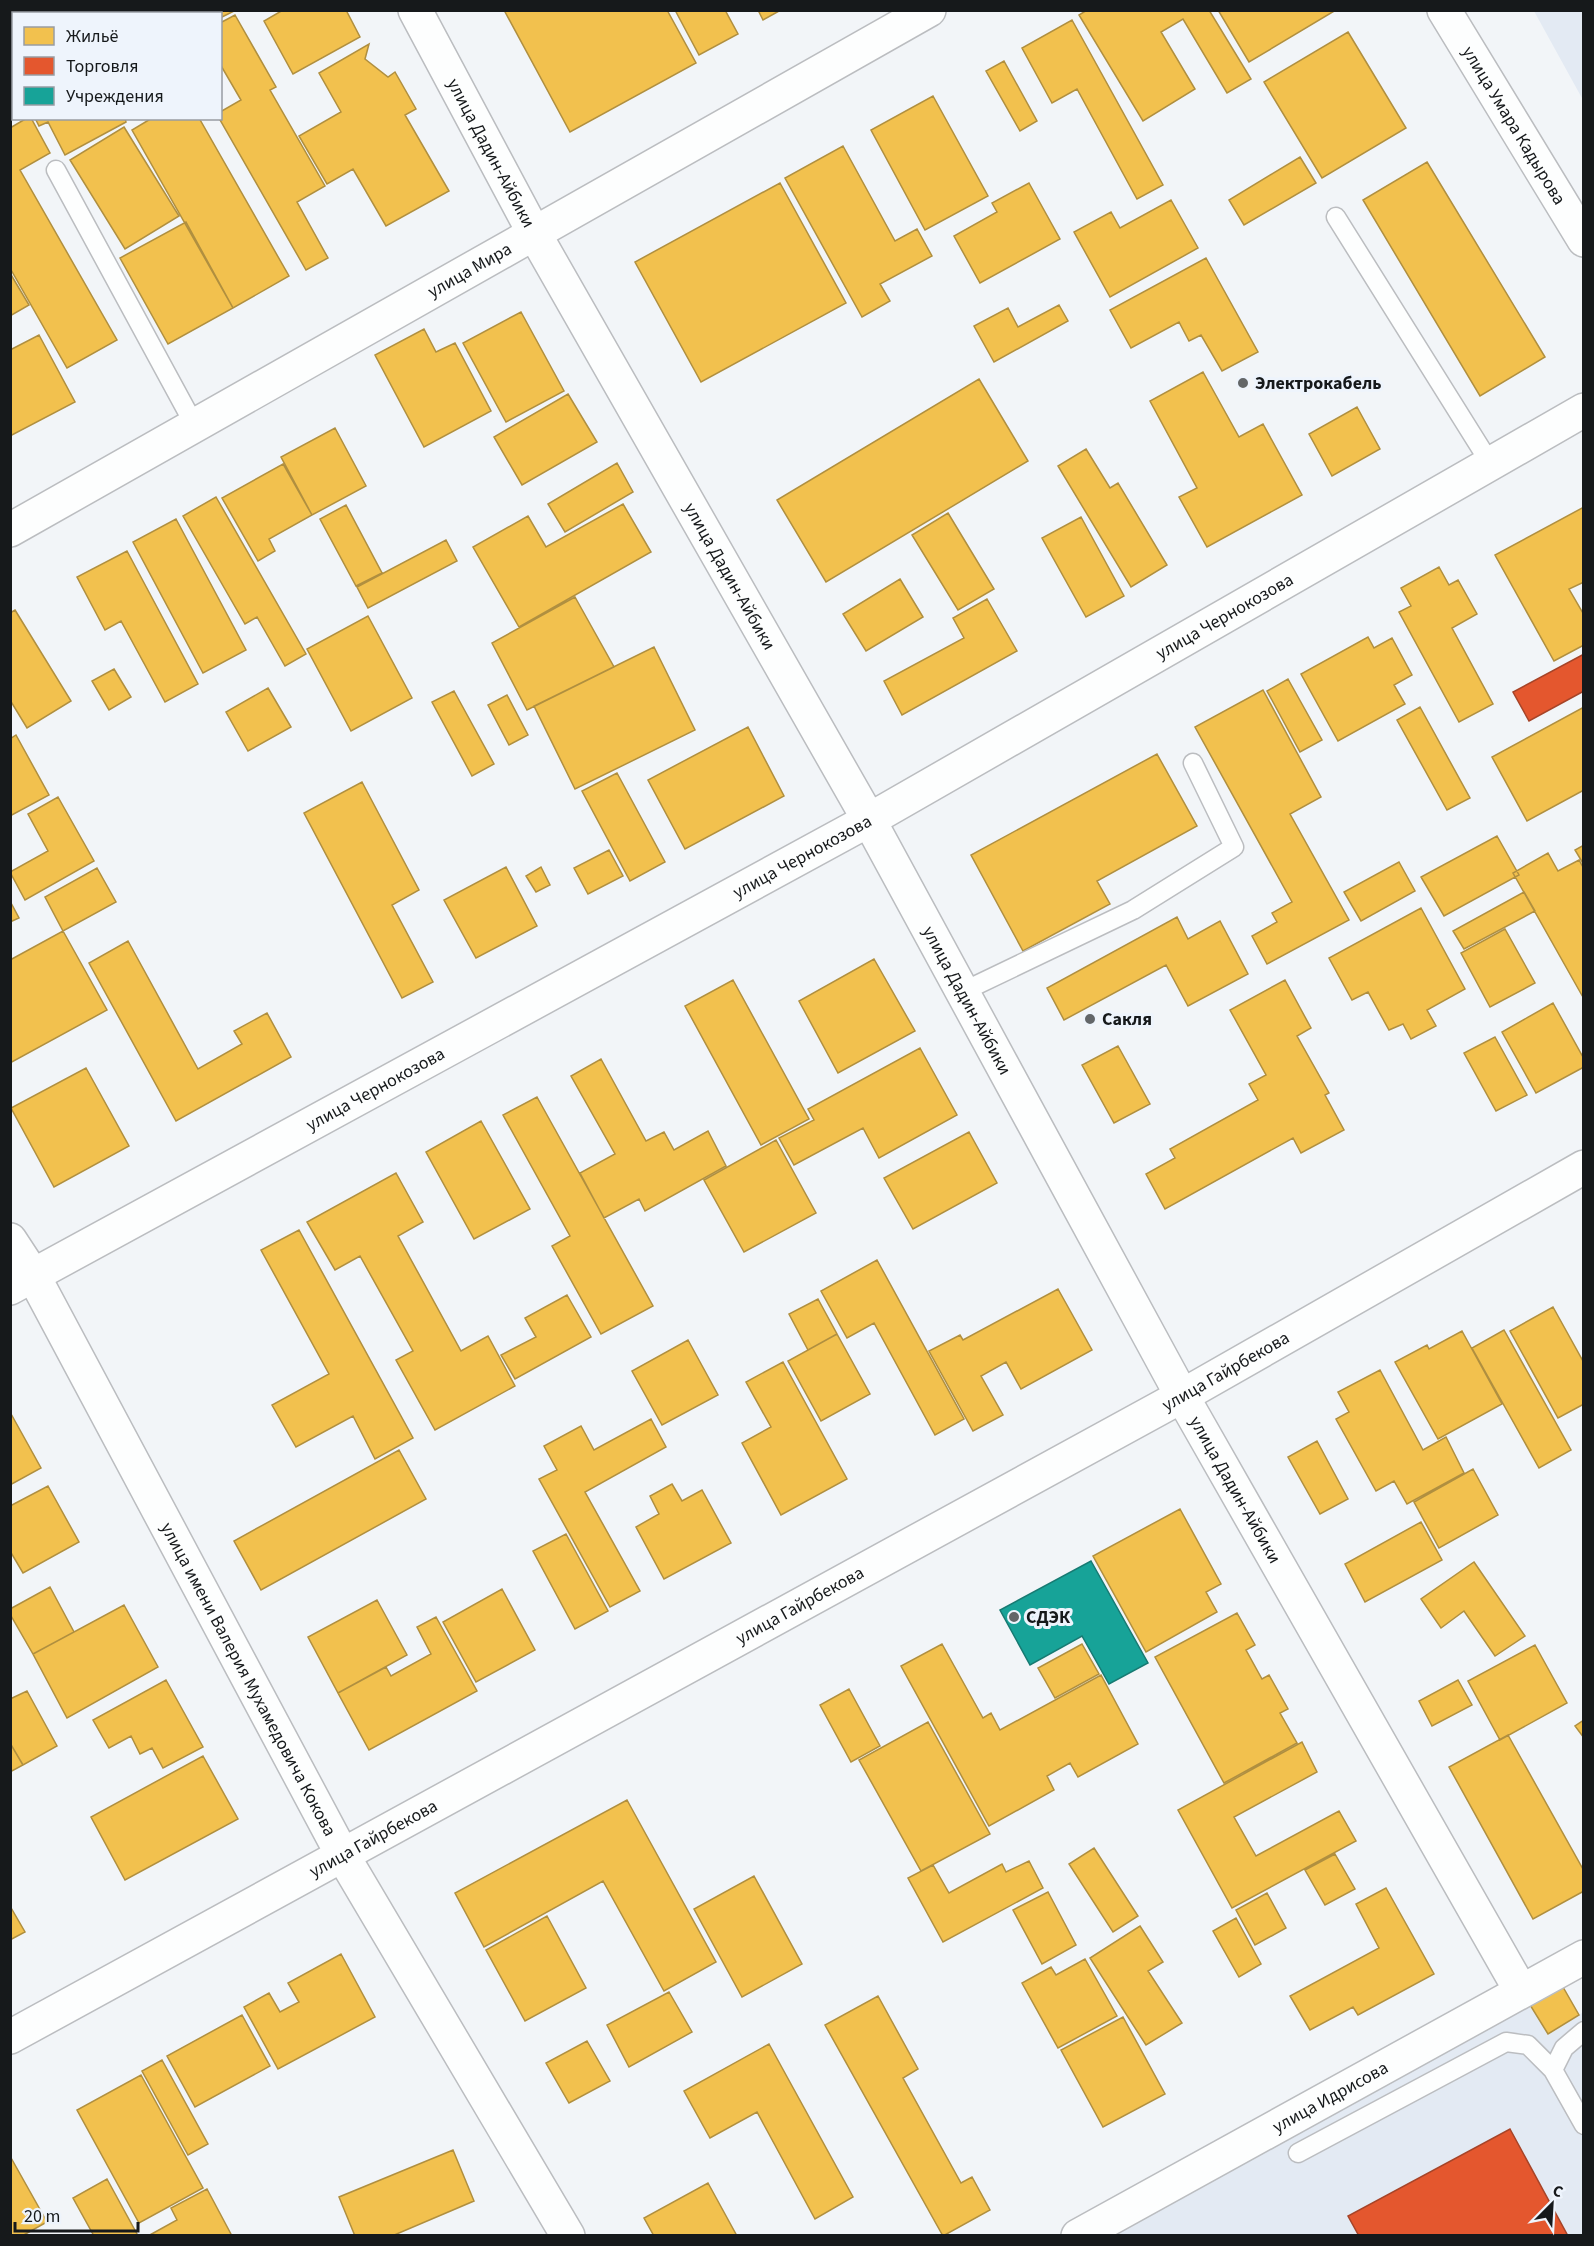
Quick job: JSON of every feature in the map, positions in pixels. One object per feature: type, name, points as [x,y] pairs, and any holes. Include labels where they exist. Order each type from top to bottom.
[{"type":"street","name":"улица Дадин-Айбики","points":[[415,10],[534,233],[869,820],[1182,1396],[1521,1991]]},
{"type":"street","name":"улица Мира","points":[[10,530],[928,10]]},
{"type":"street","name":"улица Умара Кадырова","points":[[1444,10],[1584,240]]},
{"type":"street","name":"улица Чернокозова","points":[[22,1282],[869,820],[1584,410]]},
{"type":"street","name":"улица Гайрбекова","points":[[10,2037],[1182,1396],[1584,1167]]},
{"type":"street","name":"улица имени Валерия Мухамедовича Кокова","points":[[10,1240],[22,1282],[343,1856],[568,2235]]},
{"type":"street","name":"улица Идрисова","points":[[1078,2235],[1584,1957]]},
{"type":"lane","points":[[56,170],[195,426]]},
{"type":"lane","points":[[1336,217],[1490,463]]},
{"type":"lane","points":[[962,992],[1133,910],[1234,847],[1193,763]]},
{"type":"lane","points":[[1553,2070],[1564,2048],[1584,2031]]},
{"type":"lane","points":[[1298,2153],[1506,2042],[1528,2045],[1553,2070],[1584,2125]]},
{"type":"shaded area","points":[[1534,11],[1583,11],[1583,100]]},
{"type":"shaded area","points":[[1550,1966],[1579,2015],[1583,2012],[1583,2235],[1074,2236]]},
{"type":"building: Жильё","points":[[14,10],[236,10],[222,17],[222,12],[12,12],[12,27],[10,12]]},
{"type":"building: Жильё","points":[[283,10],[346,10],[360,37],[293,74],[264,21]]},
{"type":"building: Жильё","points":[[504,10],[667,10],[696,63],[570,132]]},
{"type":"building: Жильё","points":[[675,10],[725,10],[738,34],[699,55]]},
{"type":"building: Жильё","points":[[758,10],[781,10],[763,20]]},
{"type":"building: Жильё","points":[[1087,10],[1209,10],[1251,79],[1227,93],[1183,19],[1161,32],[1195,89],[1143,121],[1079,15]]},
{"type":"building: Жильё","points":[[1218,10],[1336,10],[1249,62]]},
{"type":"building: Жильё","points":[[235,15],[276,87],[270,90],[325,186],[297,202],[328,258],[306,270],[220,120],[222,120],[222,111],[241,100],[222,67],[222,22]]},
{"type":"building: Жильё","points":[[1072,20],[1163,185],[1137,199],[1077,89],[1052,103],[1022,48]]},
{"type":"building: Жильё","points":[[1348,32],[1406,128],[1322,178],[1264,82]]},
{"type":"building: Жильё","points":[[12,33],[12,96],[10,97],[10,34]]},
{"type":"building: Жильё","points":[[369,44],[365,59],[388,77],[395,72],[416,109],[405,115],[449,191],[386,226],[353,169],[327,184],[299,136],[341,112],[319,73]]},
{"type":"building: Жильё","points":[[1004,61],[1037,121],[1020,131],[986,71]]},
{"type":"building: Жильё","points":[[933,96],[988,196],[925,230],[871,130]]},
{"type":"building: Жильё","points":[[24,120],[32,120],[50,153],[20,170],[117,340],[67,368],[10,268],[10,128]]},
{"type":"building: Жильё","points":[[36,120],[126,120],[126,122],[65,155],[48,122],[39,126]]},
{"type":"building: Жильё","points":[[149,120],[200,120],[289,276],[233,308],[132,130]]},
{"type":"building: Жильё","points":[[124,127],[179,216],[125,249],[70,160]]},
{"type":"building: Жильё","points":[[843,146],[895,241],[917,229],[932,256],[880,284],[890,301],[862,317],[785,178]]},
{"type":"building: Жильё","points":[[1300,157],[1316,183],[1244,225],[1229,200]]},
{"type":"building: Жильё","points":[[1427,162],[1545,357],[1480,396],[1363,200]]},
{"type":"building: Жильё","points":[[780,183],[846,303],[701,382],[635,262]]},
{"type":"building: Жильё","points":[[1029,183],[1060,239],[980,283],[954,236],[997,212],[992,203]]},
{"type":"building: Жильё","points":[[1171,200],[1198,248],[1110,297],[1074,232],[1111,212],[1120,228]]},
{"type":"building: Жильё","points":[[186,222],[233,308],[168,344],[120,258]]},
{"type":"building: Жильё","points":[[1206,258],[1258,352],[1222,371],[1201,335],[1189,341],[1179,322],[1131,348],[1110,310]]},
{"type":"building: Жильё","points":[[10,273],[29,305],[10,316]]},
{"type":"building: Жильё","points":[[1059,305],[1068,321],[994,362],[974,326],[1008,308],[1018,327]]},
{"type":"building: Жильё","points":[[521,312],[564,391],[506,422],[463,343]]},
{"type":"building: Жильё","points":[[424,329],[436,352],[455,343],[491,411],[424,447],[375,355]]},
{"type":"building: Жильё","points":[[39,335],[75,402],[10,436],[10,350]]},
{"type":"building: Жильё","points":[[1203,372],[1239,437],[1263,424],[1302,495],[1207,547],[1179,497],[1197,488],[1150,401]]},
{"type":"building: Жильё","points":[[979,379],[1028,461],[826,582],[777,500]]},
{"type":"building: Жильё","points":[[568,394],[597,442],[522,485],[494,437]]},
{"type":"building: Жильё","points":[[1357,407],[1380,449],[1332,476],[1309,434]]},
{"type":"building: Жильё","points":[[335,428],[366,486],[312,515],[281,457]]},
{"type":"building: Жильё","points":[[1086,449],[1110,488],[1118,483],[1167,565],[1131,587],[1058,466]]},
{"type":"building: Жильё","points":[[617,463],[633,492],[565,532],[548,504]]},
{"type":"building: Жильё","points":[[283,464],[312,515],[269,539],[275,551],[258,561],[222,498]]},
{"type":"building: Жильё","points":[[216,497],[306,654],[285,666],[257,617],[245,624],[183,516]]},
{"type":"building: Жильё","points":[[623,504],[651,552],[519,627],[473,547],[528,516],[546,547]]},
{"type":"building: Жильё","points":[[346,505],[382,573],[356,586],[320,519]]},
{"type":"building: Жильё","points":[[1584,507],[1584,582],[1569,589],[1584,615],[1584,645],[1554,661],[1495,555]]},
{"type":"building: Жильё","points":[[948,513],[994,589],[958,610],[912,535]]},
{"type":"building: Жильё","points":[[1081,517],[1124,596],[1086,617],[1042,538]]},
{"type":"building: Жильё","points":[[176,519],[246,650],[203,673],[133,542]]},
{"type":"building: Жильё","points":[[446,540],[457,561],[368,608],[357,587]]},
{"type":"building: Жильё","points":[[127,551],[198,684],[165,702],[121,621],[105,630],[77,577]]},
{"type":"building: Жильё","points":[[1439,567],[1449,585],[1458,580],[1477,614],[1452,628],[1493,704],[1459,722],[1399,612],[1411,606],[1401,588]]},
{"type":"building: Жильё","points":[[900,579],[923,617],[866,651],[843,614]]},
{"type":"building: Жильё","points":[[575,597],[614,667],[527,710],[492,643]]},
{"type":"building: Жильё","points":[[987,599],[1017,651],[902,715],[884,681],[964,638],[953,618]]},
{"type":"building: Жильё","points":[[15,610],[71,701],[27,728],[10,700],[10,613]]},
{"type":"building: Жильё","points":[[368,616],[412,698],[351,731],[307,649]]},
{"type":"building: Жильё","points":[[1368,637],[1374,648],[1392,638],[1412,675],[1394,685],[1405,704],[1338,741],[1301,674]]},
{"type":"building: Жильё","points":[[654,647],[695,730],[575,789],[534,706]]},
{"type":"building: Жильё","points":[[114,669],[131,697],[109,710],[92,681]]},
{"type":"building: Жильё","points":[[1288,679],[1322,740],[1300,752],[1267,691]]},
{"type":"building: Жильё","points":[[268,688],[291,727],[248,751],[226,712]]},
{"type":"building: Жильё","points":[[1263,690],[1321,797],[1290,814],[1349,920],[1267,964],[1252,936],[1277,922],[1272,913],[1292,902],[1195,727]]},
{"type":"building: Жильё","points":[[454,691],[494,764],[472,776],[432,702]]},
{"type":"building: Жильё","points":[[507,695],[528,735],[509,745],[488,705]]},
{"type":"building: Жильё","points":[[1420,707],[1470,798],[1447,810],[1397,720]]},
{"type":"building: Жильё","points":[[1584,707],[1584,790],[1527,821],[1492,757]]},
{"type":"building: Жильё","points":[[748,727],[784,796],[685,849],[648,780]]},
{"type":"building: Жильё","points":[[16,735],[49,795],[10,816],[10,739]]},
{"type":"building: Жильё","points":[[1157,754],[1197,826],[1097,881],[1110,904],[1023,951],[971,855]]},
{"type":"building: Жильё","points":[[617,773],[665,862],[630,881],[582,791]]},
{"type":"building: Жильё","points":[[362,782],[419,890],[392,905],[433,982],[402,998],[304,813]]},
{"type":"building: Жильё","points":[[58,797],[94,861],[25,900],[10,872],[48,851],[28,814]]},
{"type":"building: Жильё","points":[[1497,836],[1519,875],[1444,916],[1421,877]]},
{"type":"building: Жильё","points":[[1584,845],[1584,865],[1575,850]]},
{"type":"building: Жильё","points":[[609,850],[623,876],[588,894],[574,868]]},
{"type":"building: Жильё","points":[[1548,853],[1558,871],[1579,860],[1584,869],[1584,999],[1513,873]]},
{"type":"building: Жильё","points":[[1399,862],[1415,891],[1361,921],[1344,892]]},
{"type":"building: Жильё","points":[[506,867],[537,926],[476,958],[444,900]]},
{"type":"building: Жильё","points":[[541,867],[550,885],[536,892],[526,876]]},
{"type":"building: Жильё","points":[[97,868],[116,902],[63,931],[45,897]]},
{"type":"building: Жильё","points":[[1524,892],[1535,911],[1464,949],[1453,931]]},
{"type":"building: Жильё","points":[[10,901],[19,918],[10,922]]},
{"type":"building: Жильё","points":[[1421,908],[1465,989],[1427,1010],[1436,1026],[1411,1039],[1403,1024],[1389,1030],[1368,992],[1352,1000],[1329,958]]},
{"type":"building: Жильё","points":[[1177,917],[1188,939],[1220,921],[1248,974],[1188,1006],[1166,965],[1064,1020],[1047,988]]},
{"type":"building: Жильё","points":[[1505,929],[1535,983],[1490,1007],[1461,953]]},
{"type":"building: Жильё","points":[[63,931],[107,1010],[10,1063],[10,960]]},
{"type":"building: Жильё","points":[[128,941],[198,1069],[242,1044],[234,1031],[267,1013],[291,1057],[176,1121],[89,963]]},
{"type":"building: Жильё","points":[[874,959],[915,1031],[838,1073],[799,1001]]},
{"type":"building: Жильё","points":[[733,980],[809,1119],[761,1145],[685,1006]]},
{"type":"building: Жильё","points":[[1285,980],[1311,1028],[1297,1036],[1329,1093],[1325,1095],[1344,1130],[1301,1153],[1293,1138],[1165,1209],[1146,1174],[1175,1158],[1170,1149],[1258,1100],[1249,1084],[1266,1075],[1230,1010]]},
{"type":"building: Жильё","points":[[1553,1003],[1584,1059],[1584,1067],[1536,1093],[1502,1032]]},
{"type":"building: Жильё","points":[[1495,1037],[1527,1095],[1496,1111],[1464,1053]]},
{"type":"building: Жильё","points":[[1118,1046],[1150,1104],[1114,1123],[1082,1065]]},
{"type":"building: Жильё","points":[[920,1048],[957,1115],[879,1158],[863,1128],[794,1165],[779,1138],[814,1120],[808,1109]]},
{"type":"building: Жильё","points":[[601,1059],[646,1141],[664,1132],[674,1150],[708,1131],[726,1166],[645,1211],[639,1199],[604,1218],[580,1173],[615,1154],[571,1076]]},
{"type":"building: Жильё","points":[[86,1068],[129,1146],[54,1187],[11,1108]]},
{"type":"building: Жильё","points":[[537,1097],[653,1306],[601,1334],[552,1246],[570,1236],[503,1115]]},
{"type":"building: Жильё","points":[[481,1121],[530,1209],[474,1239],[426,1152]]},
{"type":"building: Жильё","points":[[969,1132],[997,1183],[913,1229],[884,1178]]},
{"type":"building: Жильё","points":[[776,1140],[816,1213],[744,1252],[704,1180]]},
{"type":"building: Жильё","points":[[396,1173],[423,1222],[398,1236],[461,1351],[488,1336],[515,1386],[435,1430],[396,1360],[413,1351],[360,1256],[335,1270],[307,1222]]},
{"type":"building: Жильё","points":[[299,1230],[413,1438],[375,1459],[353,1416],[296,1447],[272,1405],[329,1374],[261,1250]]},
{"type":"building: Жильё","points":[[877,1260],[964,1419],[935,1435],[874,1323],[847,1338],[821,1291]]},
{"type":"building: Жильё","points":[[1058,1289],[1092,1350],[1021,1389],[1006,1362],[981,1376],[1003,1415],[973,1431],[929,1351],[960,1335],[963,1340]]},
{"type":"building: Жильё","points":[[567,1295],[591,1337],[515,1379],[501,1355],[536,1337],[525,1318]]},
{"type":"building: Жильё","points":[[818,1299],[837,1334],[808,1350],[789,1314]]},
{"type":"building: Жильё","points":[[1553,1307],[1584,1363],[1584,1404],[1558,1418],[1510,1331]]},
{"type":"building: Жильё","points":[[1504,1330],[1571,1450],[1539,1468],[1472,1348]]},
{"type":"building: Жильё","points":[[1462,1331],[1502,1404],[1438,1439],[1395,1362],[1427,1345],[1429,1349]]},
{"type":"building: Жильё","points":[[837,1334],[870,1394],[821,1421],[788,1361]]},
{"type":"building: Жильё","points":[[688,1340],[718,1395],[662,1425],[632,1371]]},
{"type":"building: Жильё","points":[[783,1362],[847,1479],[781,1515],[742,1443],[771,1427],[746,1382]]},
{"type":"building: Жильё","points":[[1380,1370],[1423,1450],[1446,1437],[1464,1473],[1407,1504],[1394,1481],[1376,1491],[1336,1419],[1349,1412],[1338,1392]]},
{"type":"building: Жильё","points":[[10,1412],[41,1468],[10,1485]]},
{"type":"building: Жильё","points":[[651,1419],[666,1447],[585,1492],[640,1591],[610,1607],[539,1479],[557,1470],[544,1446],[581,1426],[594,1450]]},
{"type":"building: Жильё","points":[[1317,1441],[1348,1499],[1320,1514],[1288,1457]]},
{"type":"building: Жильё","points":[[399,1450],[426,1499],[261,1590],[234,1541]]},
{"type":"building: Жильё","points":[[1473,1469],[1498,1515],[1439,1548],[1414,1502]]},
{"type":"building: Жильё","points":[[672,1484],[682,1501],[702,1490],[731,1543],[664,1579],[636,1527],[659,1514],[650,1496]]},
{"type":"building: Жильё","points":[[48,1486],[79,1542],[23,1573],[10,1551],[10,1506]]},
{"type":"building: Жильё","points":[[1180,1509],[1221,1584],[1206,1592],[1217,1612],[1146,1652],[1093,1556]]},
{"type":"building: Жильё","points":[[1421,1522],[1442,1560],[1365,1602],[1345,1564]]},
{"type":"building: Жильё","points":[[566,1534],[608,1611],[575,1629],[533,1551]]},
{"type":"building: Жильё","points":[[1474,1562],[1525,1636],[1495,1656],[1464,1611],[1441,1628],[1421,1599]]},
{"type":"building: Жильё","points":[[50,1587],[74,1632],[33,1654],[10,1614],[10,1609]]},
{"type":"building: Жильё","points":[[502,1589],[535,1650],[476,1682],[443,1622]]},
{"type":"building: Жильё","points":[[377,1600],[407,1655],[338,1693],[308,1637]]},
{"type":"building: Жильё","points":[[124,1605],[158,1667],[67,1718],[33,1654]]},
{"type":"building: Жильё","points":[[1237,1613],[1255,1645],[1246,1650],[1262,1679],[1269,1675],[1288,1709],[1280,1713],[1297,1743],[1224,1783],[1155,1657]]},
{"type":"building: Жильё","points":[[436,1617],[477,1691],[369,1750],[338,1693],[386,1667],[391,1676],[431,1654],[417,1627]]},
{"type":"building: Жильё","points":[[942,1644],[983,1718],[991,1713],[1000,1730],[1101,1675],[1138,1744],[1078,1777],[1070,1763],[1047,1776],[1054,1790],[989,1826],[901,1666]]},
{"type":"building: Жильё","points":[[1082,1644],[1099,1674],[1055,1698],[1038,1668]]},
{"type":"building: Жильё","points":[[1535,1645],[1567,1703],[1500,1740],[1468,1681]]},
{"type":"building: Жильё","points":[[166,1680],[203,1747],[163,1768],[152,1748],[140,1754],[131,1736],[109,1748],[93,1720]]},
{"type":"building: Жильё","points":[[1458,1680],[1472,1705],[1432,1726],[1419,1701]]},
{"type":"building: Жильё","points":[[849,1689],[880,1746],[851,1762],[820,1705]]},
{"type":"building: Жильё","points":[[27,1691],[57,1746],[23,1765],[10,1743],[10,1699]]},
{"type":"building: Жильё","points":[[1584,1720],[1584,1738],[1575,1726]]},
{"type":"building: Жильё","points":[[928,1722],[990,1834],[921,1871],[859,1760]]},
{"type":"building: Жильё","points":[[1508,1735],[1584,1871],[1584,1891],[1533,1919],[1449,1767]]},
{"type":"building: Жильё","points":[[1302,1742],[1317,1772],[1234,1817],[1256,1856],[1339,1811],[1356,1841],[1232,1908],[1178,1810]]},
{"type":"building: Жильё","points":[[10,1743],[23,1765],[10,1772]]},
{"type":"building: Жильё","points":[[203,1756],[238,1819],[125,1880],[91,1817]]},
{"type":"building: Жильё","points":[[627,1800],[716,1962],[664,1991],[603,1881],[484,1947],[455,1893]]},
{"type":"building: Жильё","points":[[1094,1848],[1138,1916],[1113,1932],[1069,1864]]},
{"type":"building: Жильё","points":[[1335,1854],[1355,1889],[1325,1905],[1305,1870]]},
{"type":"building: Жильё","points":[[1029,1861],[1043,1888],[943,1942],[908,1878],[933,1865],[949,1893],[1002,1864],[1006,1872]]},
{"type":"building: Жильё","points":[[754,1876],[802,1964],[742,1997],[694,1909]]},
{"type":"building: Жильё","points":[[1386,1888],[1434,1974],[1358,2015],[1353,2007],[1310,2030],[1290,1996],[1379,1948],[1356,1904]]},
{"type":"building: Жильё","points":[[1048,1892],[1076,1945],[1042,1964],[1013,1910]]},
{"type":"building: Жильё","points":[[1267,1893],[1286,1928],[1255,1945],[1236,1910]]},
{"type":"building: Жильё","points":[[10,1906],[25,1932],[10,1940]]},
{"type":"building: Жильё","points":[[547,1916],[586,1988],[525,2021],[486,1950]]},
{"type":"building: Жильё","points":[[1236,1918],[1261,1964],[1239,1977],[1213,1931]]},
{"type":"building: Жильё","points":[[1140,1926],[1163,1962],[1148,1971],[1182,2023],[1146,2045],[1090,1958]]},
{"type":"building: Жильё","points":[[341,1954],[375,2017],[278,2069],[244,2007],[269,1993],[280,2012],[299,2002],[288,1983]]},
{"type":"building: Жильё","points":[[1085,1959],[1117,2016],[1058,2048],[1022,1983],[1051,1967],[1056,1975]]},
{"type":"building: Жильё","points":[[1559,1980],[1579,2015],[1548,2034],[1527,2000]]},
{"type":"building: Жильё","points":[[669,1992],[692,2032],[629,2067],[607,2025]]},
{"type":"building: Жильё","points":[[878,1996],[918,2069],[903,2078],[961,2183],[972,2177],[990,2210],[943,2236],[825,2025]]},
{"type":"building: Жильё","points":[[242,2015],[270,2066],[195,2107],[167,2056]]},
{"type":"building: Жильё","points":[[1123,2017],[1165,2094],[1103,2127],[1061,2050]]},
{"type":"building: Жильё","points":[[587,2041],[610,2081],[569,2103],[546,2063]]},
{"type":"building: Жильё","points":[[769,2044],[853,2197],[815,2219],[757,2112],[710,2138],[684,2091]]},
{"type":"building: Жильё","points":[[162,2060],[208,2144],[188,2155],[142,2071]]},
{"type":"building: Жильё","points":[[141,2075],[203,2188],[139,2223],[77,2110]]},
{"type":"building: Жильё","points":[[453,2150],[474,2201],[392,2236],[355,2236],[339,2197]]},
{"type":"building: Жильё","points":[[10,2156],[47,2222],[22,2236],[10,2236]]},
{"type":"building: Жильё","points":[[107,2179],[137,2234],[134,2236],[94,2236],[73,2198]]},
{"type":"building: Жильё","points":[[708,2183],[737,2236],[654,2236],[644,2218]]},
{"type":"building: Жильё","points":[[207,2189],[232,2236],[148,2236],[177,2220],[171,2208]]},
{"type":"building: Торговля","points":[[1584,654],[1584,691],[1529,721],[1513,692]]},
{"type":"building: Торговля","points":[[1510,2129],[1568,2236],[1359,2236],[1348,2216]]},
{"type":"building: Учреждения","points":[[1091,1561],[1148,1663],[1109,1684],[1082,1636],[1030,1665],[1000,1610]]},
{"type":"place","name":"Электрокабель","points":[[1243,383]]},
{"type":"place","name":"Сакля","points":[[1090,1019]]},
{"type":"place","name":"СДЭК","points":[[1014,1617]]}]
